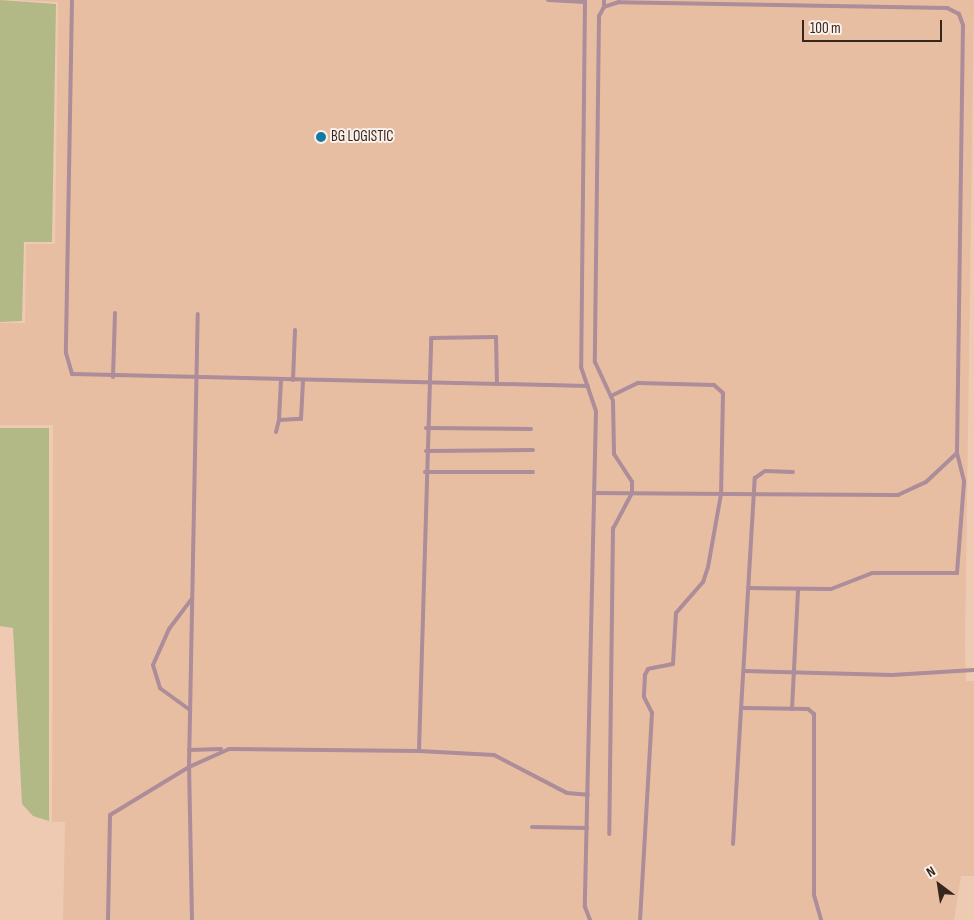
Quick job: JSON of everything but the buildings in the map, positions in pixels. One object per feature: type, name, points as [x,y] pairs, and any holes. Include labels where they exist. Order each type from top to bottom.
[{"type":"lane","points":[[72,0],[66,361],[76,376],[588,386]]},
{"type":"lane","points":[[548,0],[585,1],[581,367],[596,411],[585,907],[590,920]]},
{"type":"lane","points":[[604,0],[604,7],[599,16],[594,362],[611,396],[614,454],[632,480],[632,493],[614,528],[609,834]]},
{"type":"lane","points":[[604,7],[618,2],[675,2],[947,8],[959,14],[963,25],[958,453],[964,481],[959,571],[872,573],[831,589],[749,588]]},
{"type":"lane","points":[[113,377],[115,313]]},
{"type":"lane","points":[[192,920],[189,750],[198,314]]},
{"type":"lane","points":[[293,380],[295,330]]},
{"type":"lane","points":[[418,751],[427,383],[433,337],[492,336],[498,341],[497,384]]},
{"type":"lane","points":[[276,432],[279,420],[281,380]]},
{"type":"lane","points":[[279,420],[301,419],[303,381]]},
{"type":"lane","points":[[611,396],[631,384],[720,386],[721,494],[703,582],[676,613],[672,664],[648,669],[645,675],[644,697],[652,713],[640,920]]},
{"type":"lane","points":[[426,428],[531,429]]},
{"type":"lane","points":[[426,451],[533,450]]},
{"type":"lane","points":[[594,493],[907,494],[958,453]]},
{"type":"lane","points":[[425,472],[533,472]]},
{"type":"lane","points":[[733,844],[743,708],[754,494],[757,473],[793,472]]},
{"type":"lane","points":[[792,709],[798,589]]},
{"type":"lane","points":[[190,710],[156,683],[153,665],[169,629],[192,599]]},
{"type":"lane","points":[[745,671],[892,675],[974,670]]},
{"type":"lane","points":[[743,708],[808,709],[816,722],[814,895],[821,920]]},
{"type":"lane","points":[[189,750],[229,748],[418,751],[494,755],[567,793],[588,795]]},
{"type":"lane","points":[[108,920],[110,815],[189,767],[229,748]]},
{"type":"lane","points":[[532,827],[587,828]]},
{"type":"shaded area","points":[[15,0],[974,0],[965,647],[966,681],[974,681],[974,876],[961,876],[954,920],[63,920],[65,822],[52,822],[53,425],[0,425],[0,323],[25,323],[26,244],[55,244],[58,2]]},
{"type":"green space","points":[[0,0],[56,4],[52,242],[24,242],[22,321],[0,322]]},
{"type":"green space","points":[[0,428],[49,428],[49,821],[33,816],[22,804],[13,628],[0,626]]},
{"type":"place","name":"BG LOGISTIC","points":[[321,137]]}]
